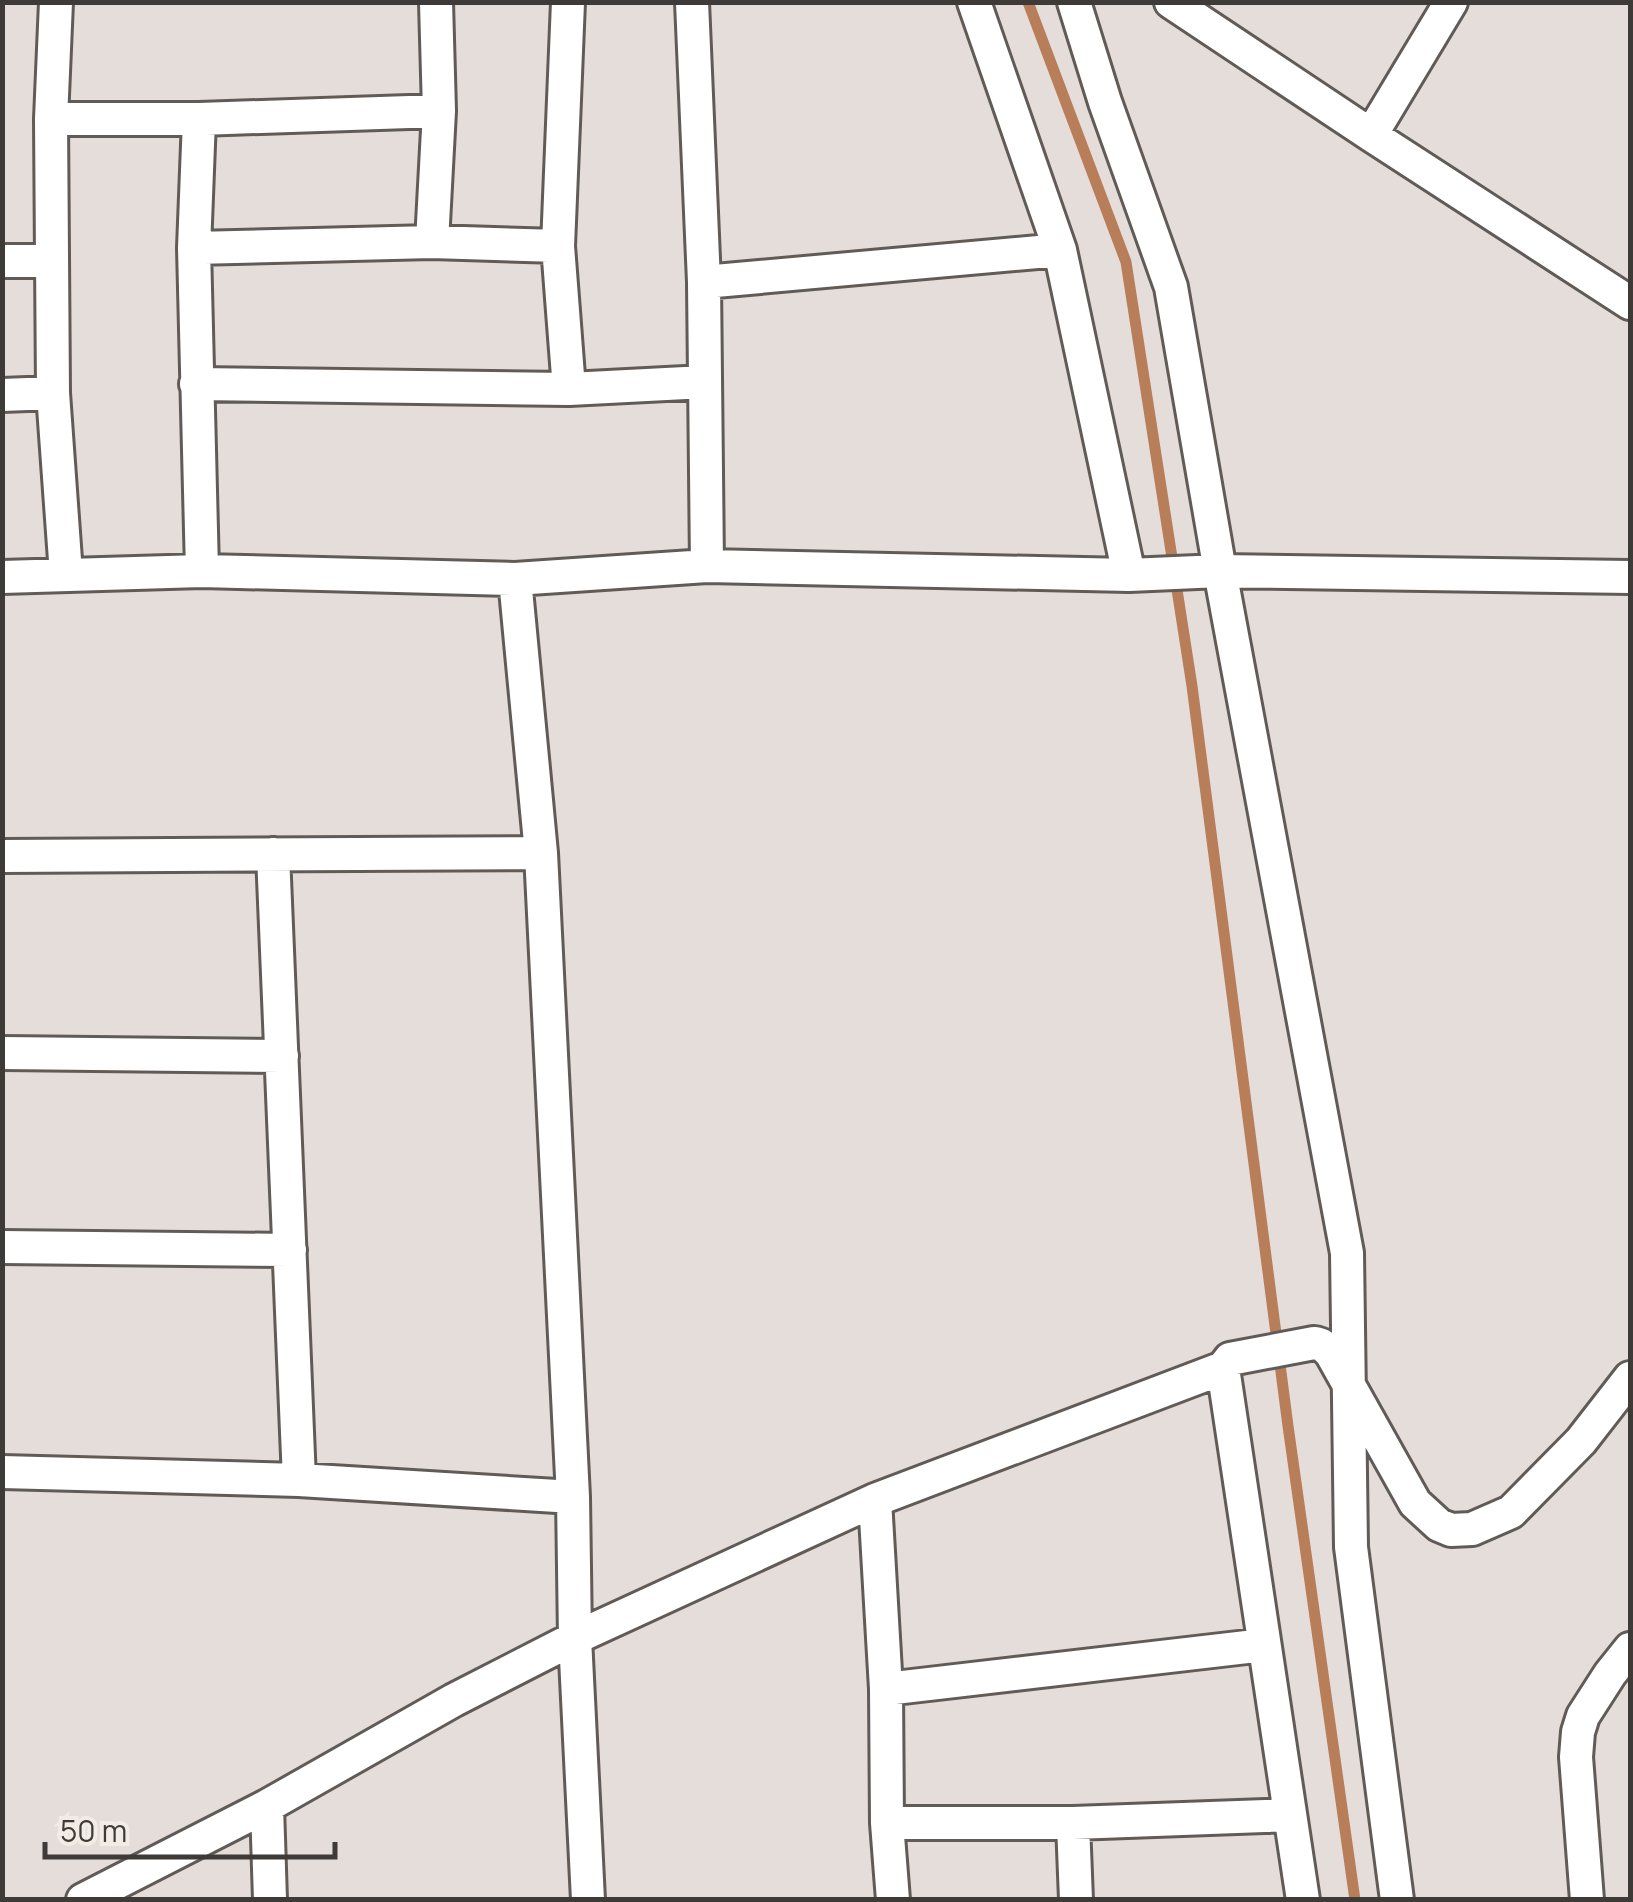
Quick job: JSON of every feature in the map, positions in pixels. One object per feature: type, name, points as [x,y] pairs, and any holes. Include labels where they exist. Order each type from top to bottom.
[{"type":"street","points":[[56,2],[52,119],[54,393],[66,574]]},
{"type":"street","points":[[432,242],[439,111],[436,2]]},
{"type":"street","points":[[568,2],[558,246],[569,389]]},
{"type":"street","points":[[692,2],[704,282],[708,566]]},
{"type":"street","points":[[974,2],[1060,250],[1128,574]]},
{"type":"street","points":[[1074,2],[1171,286],[1347,1253],[1351,1546],[1396,1900]]},
{"type":"street","points":[[1171,2],[1630,303]]},
{"type":"street","points":[[1371,136],[1451,2]]},
{"type":"street","points":[[52,119],[198,119],[439,111]]},
{"type":"street","points":[[198,119],[194,248],[202,572]]},
{"type":"street","points":[[194,248],[432,242],[558,246]]},
{"type":"street","points":[[704,282],[1060,250]]},
{"type":"street","points":[[2,261],[52,262]]},
{"type":"street","points":[[196,384],[569,389],[705,382]]},
{"type":"street","points":[[2,395],[54,393]]},
{"type":"street","points":[[2,577],[202,572],[514,580],[708,566],[1630,577]]},
{"type":"street","points":[[514,580],[541,853],[573,1497],[575,1638],[588,1900]]},
{"type":"street","points":[[2,856],[541,853]]},
{"type":"street","points":[[273,854],[299,1480]]},
{"type":"street","points":[[2,1053],[282,1056]]},
{"type":"street","points":[[2,1247],[290,1250]]},
{"type":"street","points":[[84,1900],[267,1806],[454,1700],[575,1638],[875,1500],[1227,1364],[1321,1344],[1350,1385],[1415,1503],[1439,1525],[1451,1530],[1472,1529],[1511,1512],[1581,1441],[1630,1378]]},
{"type":"street","points":[[1227,1364],[1303,1900]]},
{"type":"street","points":[[2,1472],[299,1480],[573,1497]]},
{"type":"street","points":[[875,1500],[893,1900]]},
{"type":"street","points":[[886,1689],[1264,1646]]},
{"type":"street","points":[[1587,1900],[1576,1757],[1578,1732],[1584,1716],[1624,1671]]},
{"type":"street","points":[[267,1806],[270,1900]]},
{"type":"street","points":[[887,1823],[1073,1823],[1290,1815]]},
{"type":"street","points":[[1073,1823],[1076,1900]]},
{"type":"waterway","points":[[1028,2],[1126,262],[1192,686],[1288,1426],[1355,1900]]}]
